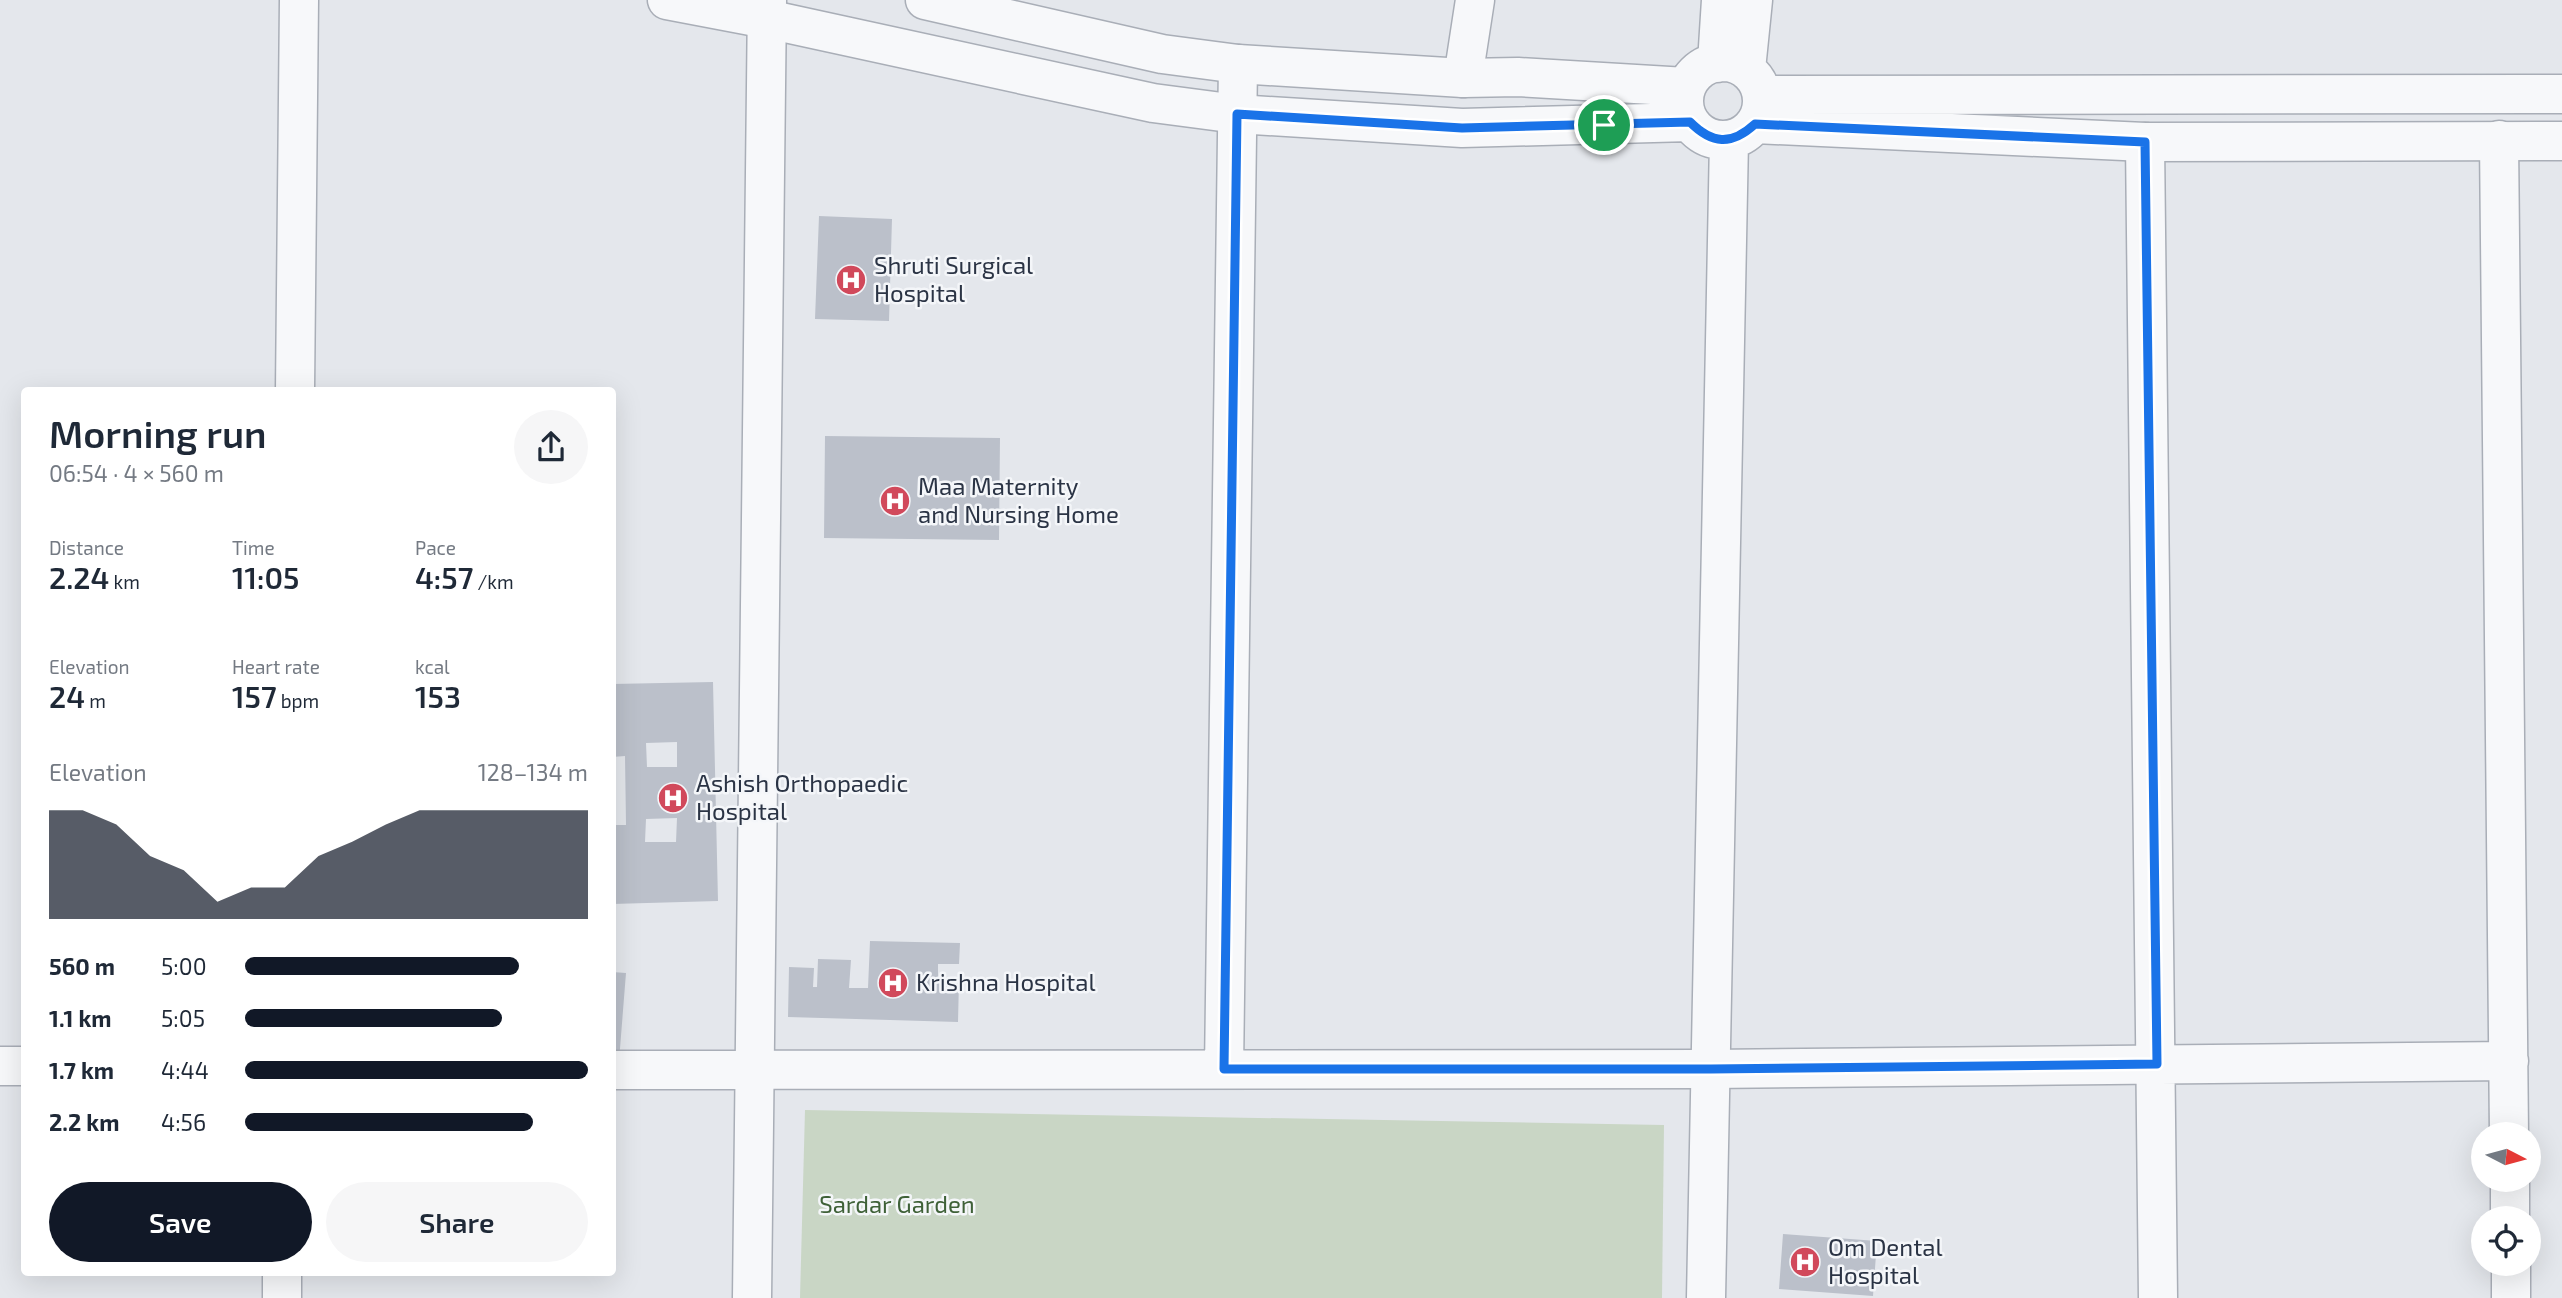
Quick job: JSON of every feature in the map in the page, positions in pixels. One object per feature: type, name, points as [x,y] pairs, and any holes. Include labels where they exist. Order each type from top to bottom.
[{"type":"street","points":[[295,387],[299,0]]},
{"type":"street","points":[[667,0],[767,9],[1153,103],[1237,114],[1462,128],[1688,104]]},
{"type":"street","points":[[925,0],[1161,54],[1238,64],[1463,78],[1518,77],[1688,104]]},
{"type":"street","points":[[1463,78],[1475,0]]},
{"type":"street","points":[[1721,0],[1742,98],[1714,139],[1701,133],[1688,104],[1702,68],[1742,98],[2145,142],[2562,141]]},
{"type":"street","points":[[1706,1298],[1742,98],[1753,0]]},
{"type":"street","points":[[752,1298],[767,9]]},
{"type":"street","points":[[1224,1069],[1238,64]]},
{"type":"street","points":[[1742,98],[2562,94]]},
{"type":"street","points":[[2499,140],[2510,1122]]},
{"type":"street","points":[[2145,142],[2158,1298]]},
{"type":"street","points":[[616,1070],[1711,1069],[2509,1061]]},
{"type":"street","points":[[0,1066],[21,1066]]},
{"type":"street","points":[[282,1276],[282,1298]]},
{"type":"street","points":[[2511,1276],[2511,1298]]},
{"type":"green space","name":"Sardar Garden","points":[[805,1110],[1664,1125],[1662,1298],[800,1298]]},
{"type":"building","points":[[819,216],[892,219],[889,321],[815,319]]},
{"type":"building","points":[[825,436],[1000,438],[999,540],[824,538]]},
{"type":"building","points":[[713,682],[718,901],[616,904],[616,825],[626,825],[625,756],[616,757],[616,684]],"holes":[[[677,742],[677,767],[647,767],[646,743]],[[677,818],[676,842],[645,842],[646,819]]]},
{"type":"building","points":[[870,941],[960,943],[959,964],[938,964],[938,979],[959,980],[958,1022],[788,1017],[789,967],[814,968],[813,987],[817,987],[818,959],[851,960],[849,988],[868,988]]},
{"type":"building","points":[[616,972],[626,973],[619,1061],[616,1061]]},
{"type":"building","points":[[1783,1234],[1877,1241],[1873,1296],[1779,1289]]},
{"type":"place","name":"Shruti Surgical Hospital","points":[[851,280]]},
{"type":"place","name":"Maa Maternity and Nursing Home","points":[[895,501]]},
{"type":"place","name":"Ashish Orthopaedic Hospital","points":[[673,798]]},
{"type":"place","name":"Krishna Hospital","points":[[893,983]]},
{"type":"place","name":"Om Dental Hospital","points":[[1805,1262]]},
{"type":"route","points":[[1237,114],[1462,128],[1604,125],[1690,122],[1701,133],[1714,139],[1730,140],[1743,135],[1755,124],[2145,142],[2157,1064],[1711,1069],[1224,1069],[1237,114]]}]
